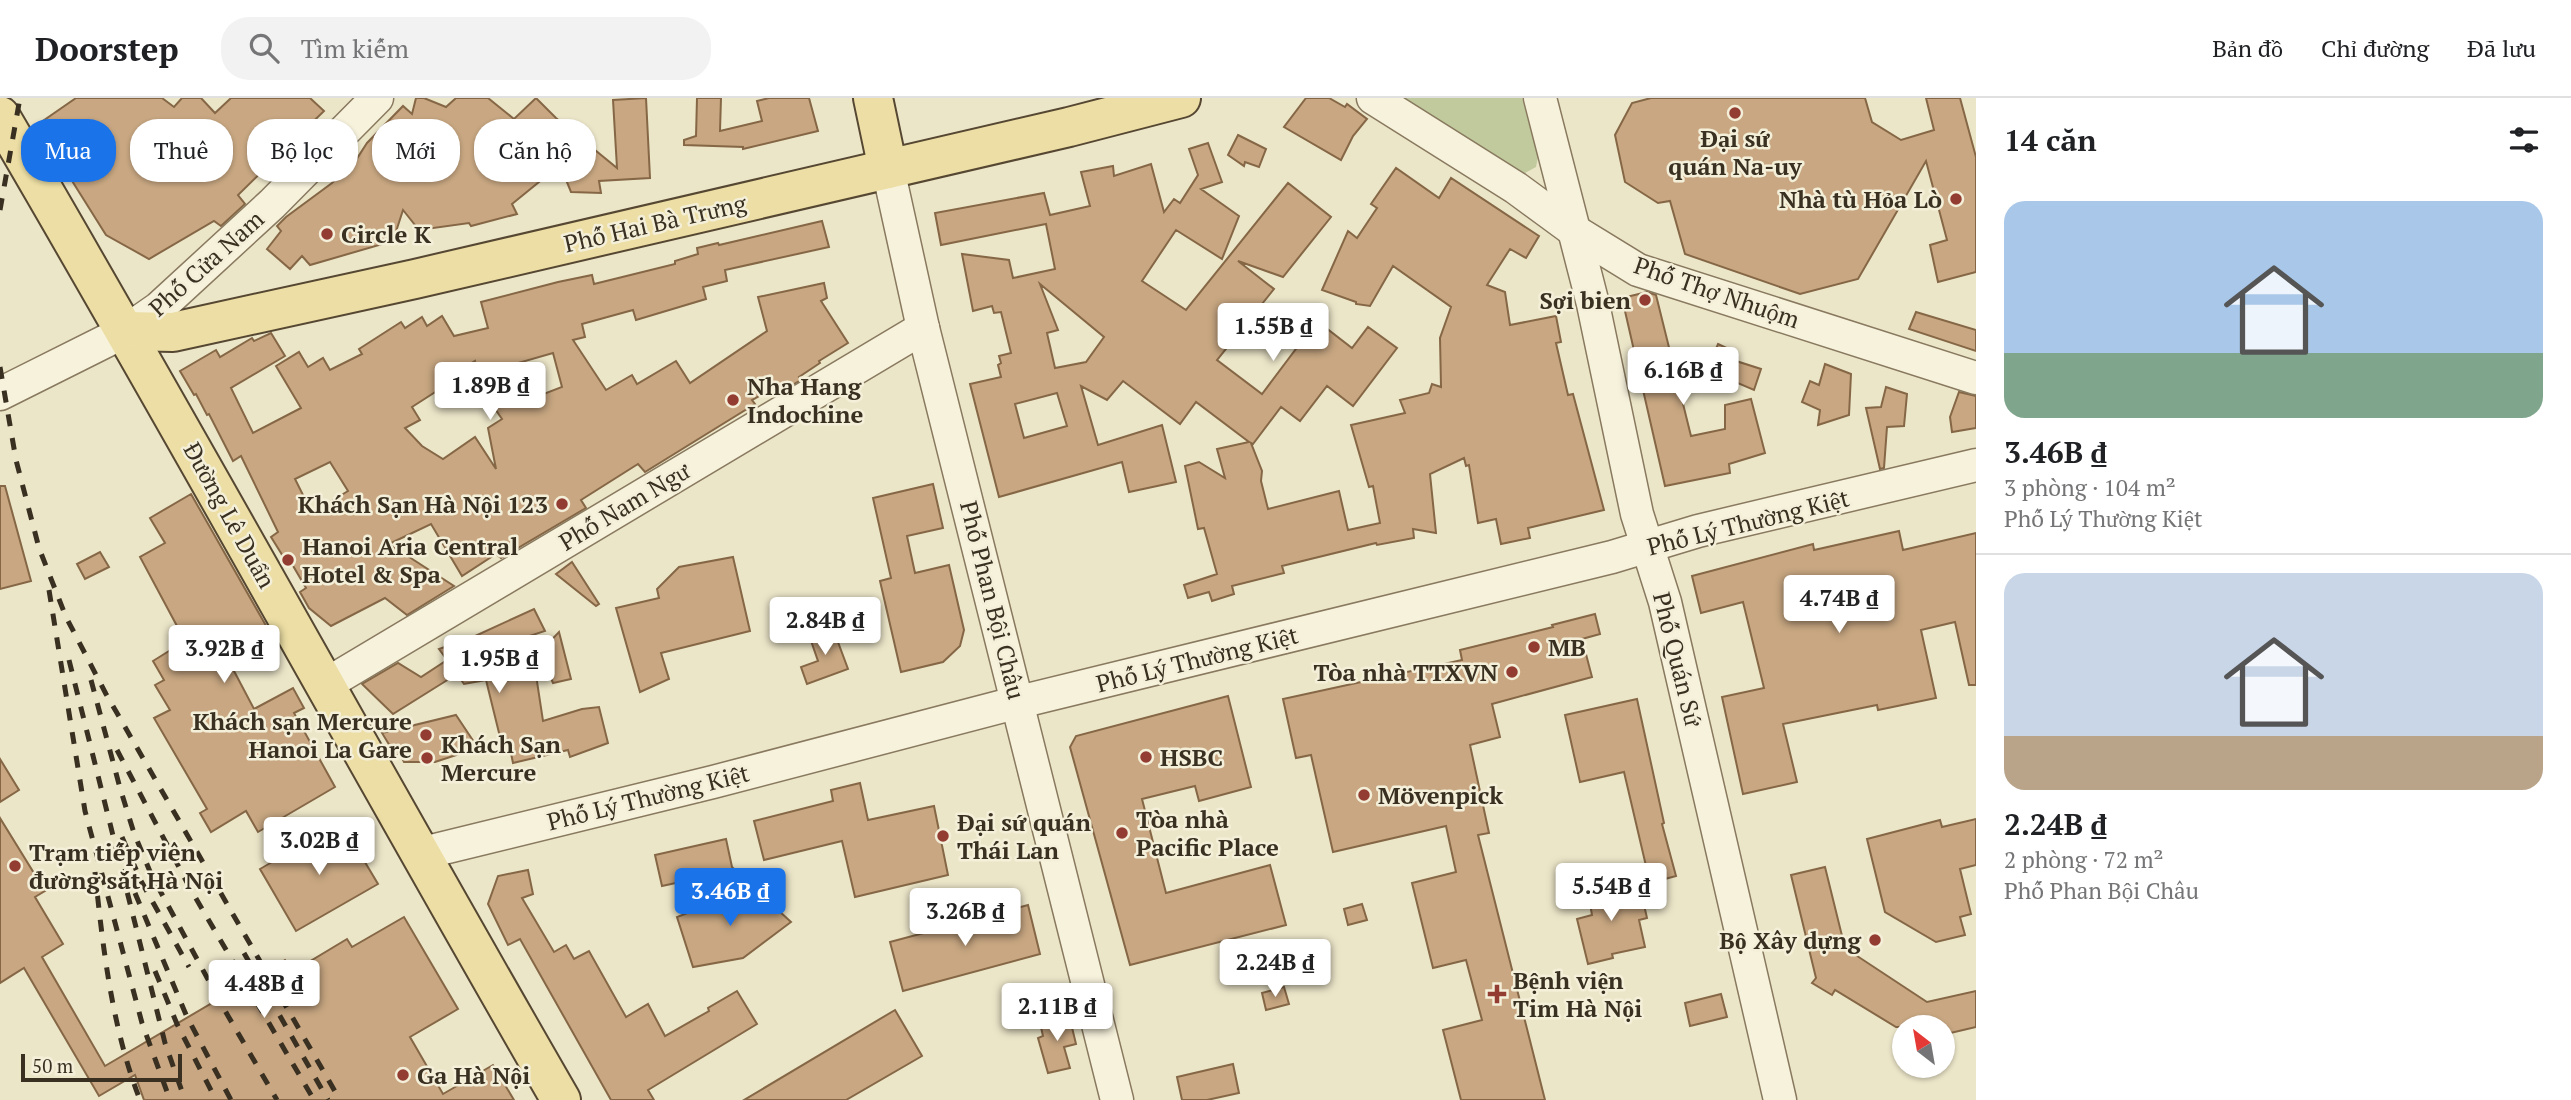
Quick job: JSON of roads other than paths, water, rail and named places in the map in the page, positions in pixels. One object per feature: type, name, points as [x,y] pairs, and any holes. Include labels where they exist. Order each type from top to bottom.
[{"type":"main road","name":"Phố Phan Bội Châu","points":[[873,98],[888,169]]},
{"type":"main road","name":"Phố Hai Bà Trưng","points":[[126,331],[173,332],[415,279],[1181,98]]},
{"type":"main road","name":"Đường Lê Duẩn","points":[[0,116],[126,331],[419,854],[561,1100]]},
{"type":"street","name":"Phố Cửa Nam","points":[[0,394],[126,331],[159,307],[272,204],[377,98]]},
{"type":"street","name":"Phố Thợ Nhuộm","points":[[1373,98],[1516,188],[1576,232],[1638,270],[1976,378]]},
{"type":"street","name":"Phố Quán Sứ","points":[[1540,98],[1576,232],[1637,514],[1668,614],[1780,1100]]},
{"type":"street","name":"Phố Phan Bội Châu","points":[[888,169],[923,328],[1117,1100]]},
{"type":"street","name":"Phố Nam Ngư","points":[[325,685],[923,328]]},
{"type":"street","name":"Phố Lý Thường Kiệt","points":[[419,854],[713,782],[1019,702],[1393,612],[1648,547],[1698,531],[1976,465]]},
{"type":"railway","points":[[0,210],[20,98]]},
{"type":"railway","points":[[0,367],[16,460],[39,548],[66,617],[106,694],[340,1100]]},
{"type":"railway","points":[[49,590],[85,811],[142,1023],[170,1100]]},
{"type":"railway","points":[[69,660],[165,1043],[185,1100]]},
{"type":"railway","points":[[91,680],[120,788],[151,874],[277,1100]]},
{"type":"railway","points":[[117,750],[191,890],[314,1100]]},
{"type":"railway","points":[[122,837],[141,881],[189,967]]},
{"type":"railway","points":[[95,872],[105,959],[116,1017],[130,1073],[140,1100]]},
{"type":"railway","points":[[135,893],[187,1017],[231,1100]]},
{"type":"railway","points":[[244,953],[328,1100]]},
{"type":"railway","points":[[155,971],[177,1024],[216,1100]]},
{"type":"place","name":"Đại sứ quán Na-uy","points":[[1735,113]]},
{"type":"place","name":"Nhà tù Hỏa Lò","points":[[1956,199]]},
{"type":"place","name":"Circle K","points":[[327,234]]},
{"type":"place","name":"Sợi bien","points":[[1645,300]]},
{"type":"place","name":"Nha Hang Indochine","points":[[733,400]]},
{"type":"place","name":"Khách Sạn Hà Nội 123","points":[[562,504]]},
{"type":"place","name":"Hanoi Aria Central Hotel & Spa","points":[[288,560]]},
{"type":"place","name":"MB","points":[[1534,647]]},
{"type":"place","name":"Tòa nhà TTXVN","points":[[1512,672]]},
{"type":"place","name":"Khách sạn Mercure Hanoi La Gare","points":[[426,735]]},
{"type":"place","name":"HSBC","points":[[1146,757]]},
{"type":"place","name":"Khách Sạn Mercure","points":[[427,758]]},
{"type":"place","name":"Mövenpick","points":[[1364,795]]},
{"type":"place","name":"Tòa nhà Pacific Place","points":[[1122,833]]},
{"type":"place","name":"Đại sứ quán Thái Lan","points":[[943,836]]},
{"type":"place","name":"Trạm tiếp viên đường sắt Hà Nội","points":[[15,866]]},
{"type":"place","name":"Bộ Xây dựng","points":[[1875,940]]},
{"type":"place","name":"Bệnh viện Tim Hà Nội","points":[[1497,994]]},
{"type":"place","name":"Ga Hà Nội","points":[[403,1075]]}]
